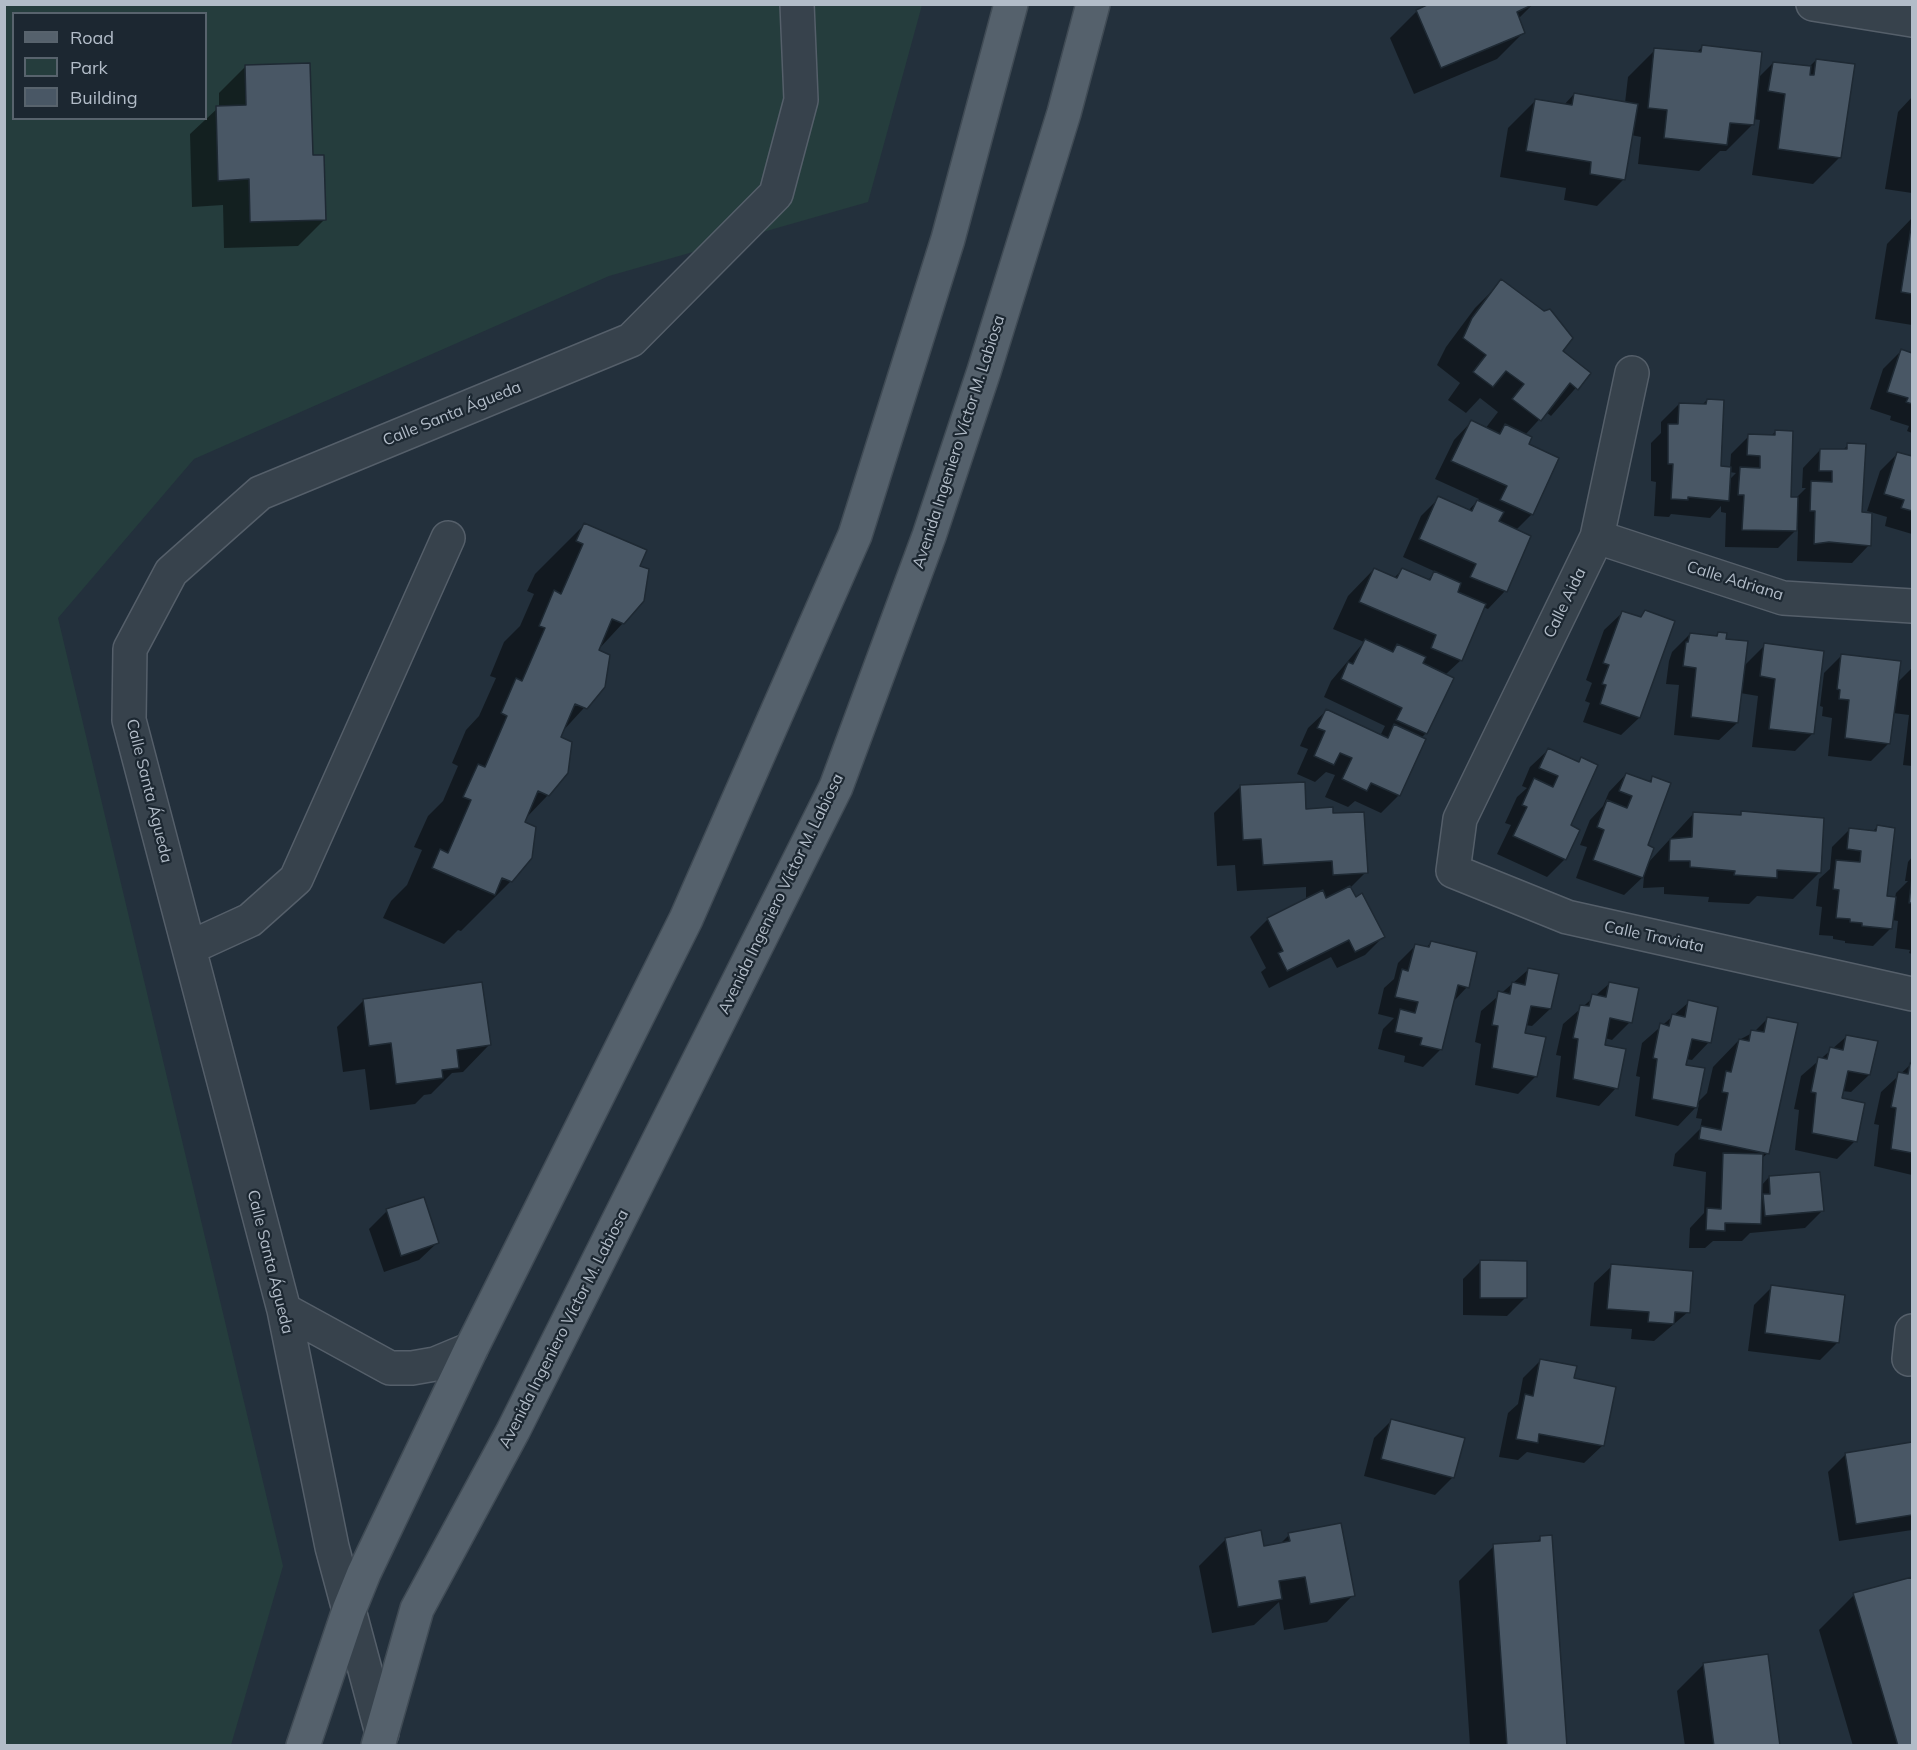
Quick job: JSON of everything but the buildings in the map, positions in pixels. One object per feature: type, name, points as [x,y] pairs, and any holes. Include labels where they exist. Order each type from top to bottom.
[{"type":"main road","points":[[303,1746],[348,1610],[471,1350],[686,919],[855,535],[948,239],[1011,4]]},
{"type":"main road","name":"Avenida Ingeniero Víctor M. Labiosa","points":[[380,1739],[417,1608],[519,1420],[836,787],[929,536],[984,371],[1064,113],[1093,4]]},
{"type":"street","name":"Calle Santa Águeda","points":[[380,1739],[332,1547],[284,1310],[129,720],[130,649],[171,572],[260,493],[631,340],[776,194],[801,100],[797,4]]},
{"type":"street","points":[[1813,4],[1912,20]]},
{"type":"street","name":"Calle Aida","points":[[1460,819],[1597,537],[1632,374]]},
{"type":"street","name":"Calle Adriana","points":[[1597,537],[1783,598],[1912,606]]},
{"type":"street","points":[[189,948],[250,920],[296,879],[448,538]]},
{"type":"street","name":"Calle Traviata","points":[[1460,819],[1453,870],[1567,917],[1912,994]]},
{"type":"street","points":[[284,1310],[390,1368],[412,1368],[435,1364],[471,1350]]},
{"type":"green space","points":[[5,5],[922,5],[868,202],[609,276],[194,459],[58,618],[283,1566],[231,1745],[5,1746]]}]
